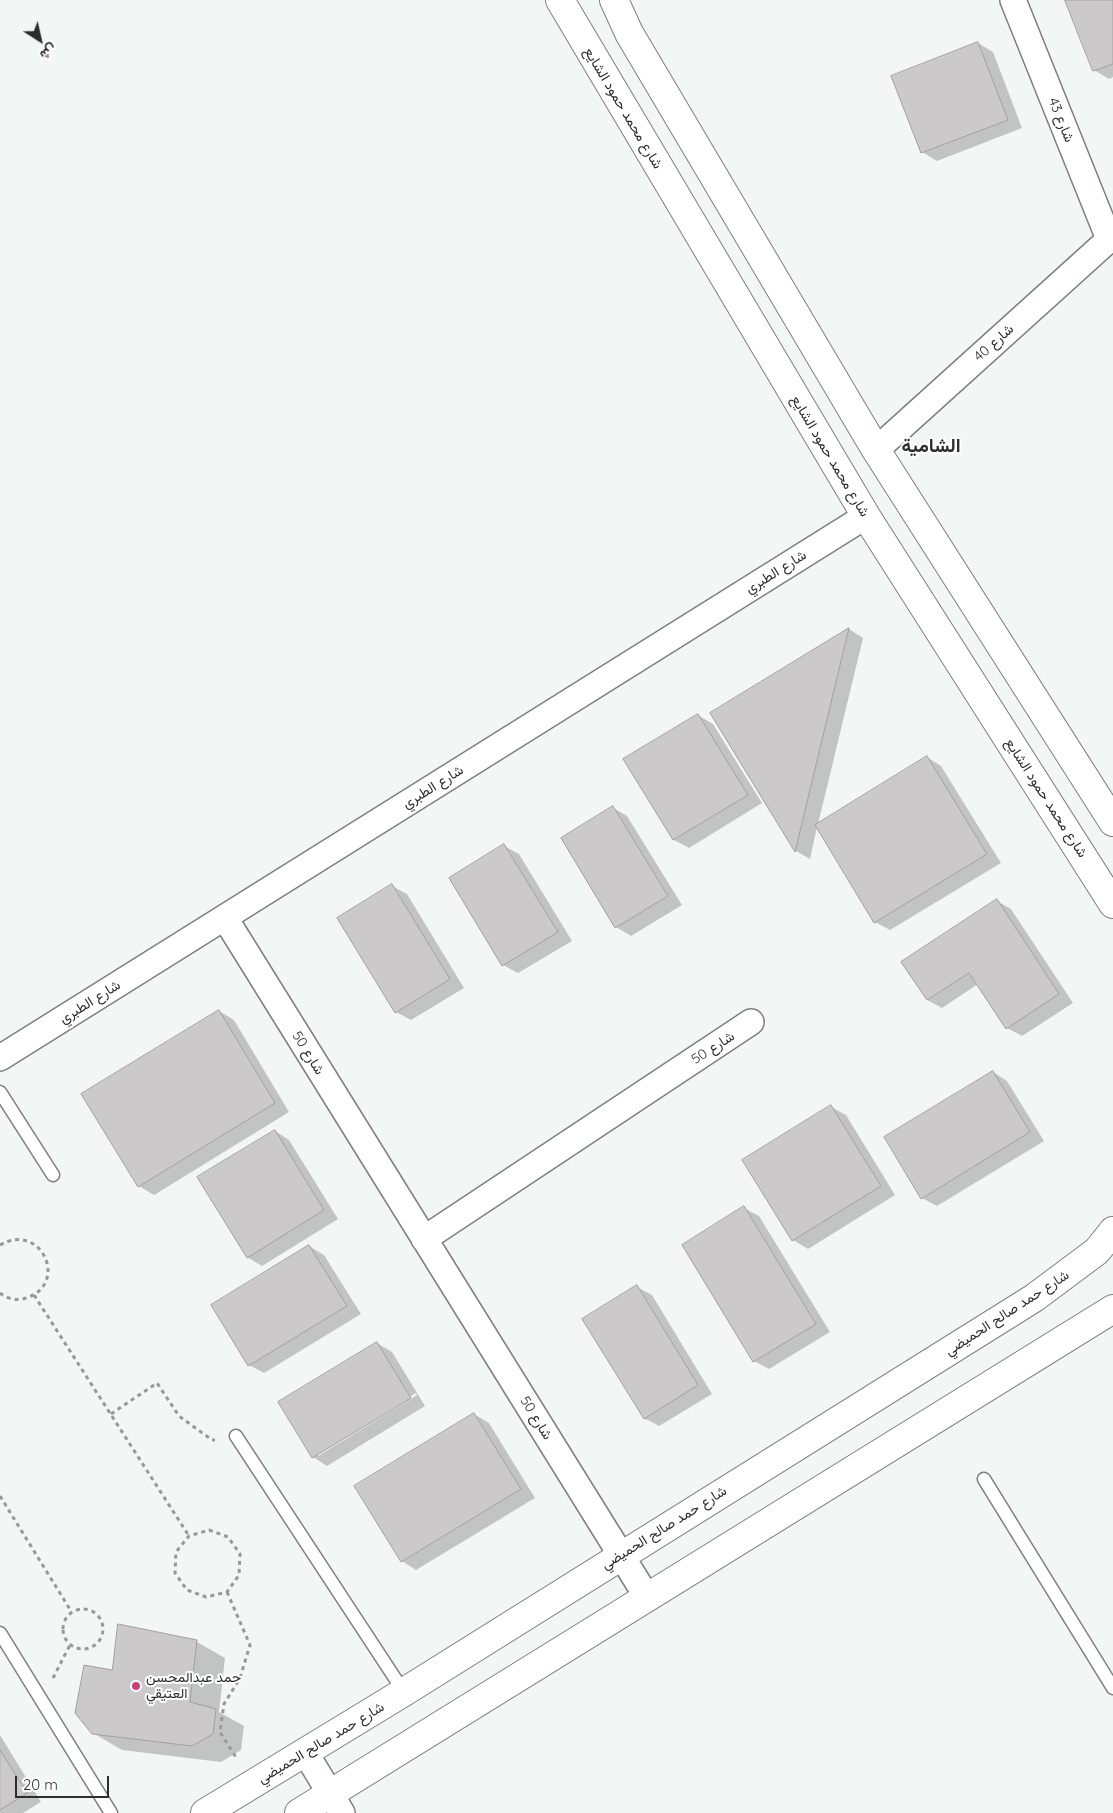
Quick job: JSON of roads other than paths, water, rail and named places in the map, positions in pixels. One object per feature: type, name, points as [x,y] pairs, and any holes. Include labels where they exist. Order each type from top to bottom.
[{"type":"street","name":"شارع محمد حمود الشايع","points":[[560,0],[866,516],[1113,904]]},
{"type":"street","points":[[614,0],[629,33],[876,450],[1113,822]]},
{"type":"street","name":"شارع 43","points":[[1013,0],[1111,238]]},
{"type":"street","name":"شارع 40","points":[[876,450],[1111,238]]},
{"type":"street","name":"شارع الطبري","points":[[0,1058],[866,516]]},
{"type":"street","name":"شارع 50","points":[[225,918],[647,1598]]},
{"type":"street","name":"شارع 50","points":[[424,1239],[751,1022]]},
{"type":"street","name":"شارع حمد صالح الحميضي","points":[[205,1813],[404,1692],[1034,1298],[1097,1251],[1113,1231]]},
{"type":"street","points":[[299,1813],[336,1803],[647,1598],[1113,1309]]},
{"type":"street","points":[[305,1752],[336,1803]]},
{"type":"lane","points":[[0,1092],[53,1175]]},
{"type":"lane","points":[[236,1436],[404,1692]]},
{"type":"lane","points":[[984,1479],[1113,1688]]},
{"type":"lane","points":[[0,1633],[111,1813]]},
{"type":"place","name":"حمد عبدالمحسن العتيقي","points":[[136,1686]]},
{"type":"district","name":"الشامية","points":[[931,446]]}]
